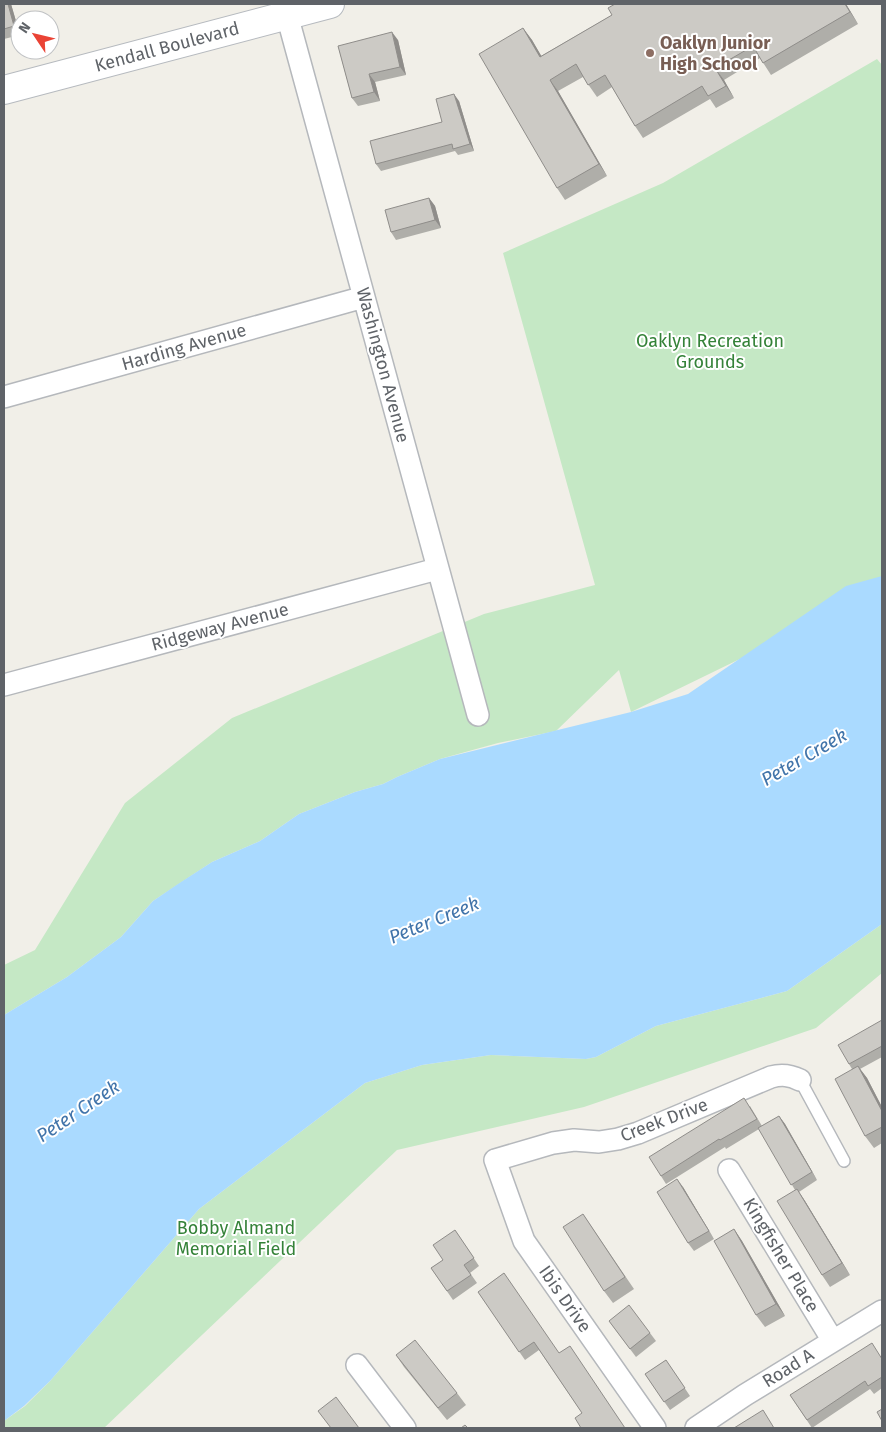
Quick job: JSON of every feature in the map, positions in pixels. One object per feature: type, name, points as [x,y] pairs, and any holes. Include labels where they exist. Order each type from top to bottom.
[{"type":"street","name":"Kendall Boulevard","points":[[4,90],[330,4]]},
{"type":"street","name":"Washington Avenue","points":[[287,15],[478,715]]},
{"type":"street","name":"Harding Avenue","points":[[4,397],[364,297]]},
{"type":"street","name":"Ridgeway Avenue","points":[[4,685],[437,569]]},
{"type":"street","name":"Creek Drive","points":[[495,1160],[553,1143],[618,1139],[638,1133],[771,1077],[780,1075],[791,1076],[800,1080]]},
{"type":"street","name":"Ibis Drive","points":[[495,1160],[524,1241],[655,1428]]},
{"type":"street","name":"Kingfisher Place","points":[[729,1170],[833,1341]]},
{"type":"street","name":"Road A","points":[[696,1428],[882,1311]]},
{"type":"street","points":[[357,1365],[405,1428]]},
{"type":"lane","points":[[800,1080],[844,1161]]},
{"type":"green space","name":"Oaklyn Recreation Grounds","points":[[877,59],[882,65],[882,590],[631,712],[619,670],[556,731],[498,743],[440,759],[383,784],[355,792],[299,814],[260,841],[212,862],[153,901],[121,937],[67,977],[4,1015],[4,965],[35,950],[125,803],[232,718],[484,614],[595,585],[503,253],[663,183]]},
{"type":"green space","name":"Bobby Almand Memorial Field","points":[[882,924],[882,973],[816,1028],[584,1107],[397,1150],[104,1428],[4,1428],[4,1421],[25,1406],[50,1381],[199,1209],[365,1083],[422,1065],[491,1055],[586,1059],[596,1057],[656,1026],[787,991]]},
{"type":"water","name":"Peter Creek","points":[[882,576],[882,924],[787,991],[656,1026],[596,1057],[586,1059],[491,1055],[422,1065],[365,1083],[199,1209],[50,1381],[24,1406],[4,1421],[4,1015],[67,977],[121,937],[153,901],[212,862],[260,841],[299,814],[355,792],[383,784],[440,759],[631,712],[688,694],[846,586]]},
{"type":"building","points":[[4,4],[8,4],[10,27],[4,29]]},
{"type":"building","points":[[615,4],[845,4],[850,12],[763,63],[753,46],[715,68],[726,86],[708,96],[702,86],[635,126],[605,75],[588,85],[576,64],[550,80],[599,164],[557,188],[479,54],[523,28],[540,57],[612,15],[608,8]]},
{"type":"building","points":[[392,32],[400,67],[369,74],[374,92],[352,98],[338,46]]},
{"type":"building","points":[[454,94],[470,144],[453,149],[452,144],[376,164],[370,141],[442,122],[436,99]]},
{"type":"building","points":[[429,198],[435,220],[391,232],[385,210]]},
{"type":"building","points":[[882,1020],[882,1046],[849,1064],[838,1045]]},
{"type":"building","points":[[858,1066],[882,1111],[882,1127],[865,1136],[835,1079]]},
{"type":"building","points":[[744,1098],[757,1119],[719,1139],[661,1176],[649,1157]]},
{"type":"building","points":[[779,1116],[812,1172],[791,1185],[758,1128]]},
{"type":"building","points":[[677,1179],[709,1231],[688,1243],[657,1192]]},
{"type":"building","points":[[797,1189],[842,1263],[822,1275],[777,1201]]},
{"type":"building","points":[[583,1214],[625,1277],[604,1291],[563,1227]]},
{"type":"building","points":[[734,1229],[776,1304],[756,1315],[714,1241]]},
{"type":"building","points":[[455,1230],[474,1258],[464,1265],[471,1275],[447,1291],[431,1268],[443,1260],[433,1245]]},
{"type":"building","points":[[504,1273],[559,1353],[570,1346],[625,1428],[581,1428],[575,1418],[582,1413],[534,1342],[519,1352],[478,1292]]},
{"type":"building","points":[[629,1305],[650,1333],[630,1349],[609,1321]]},
{"type":"building","points":[[415,1340],[457,1393],[438,1408],[396,1355]]},
{"type":"building","points":[[872,1343],[882,1359],[882,1377],[868,1386],[865,1381],[807,1420],[790,1395]]},
{"type":"building","points":[[666,1360],[685,1388],[664,1402],[645,1374]]},
{"type":"building","points":[[336,1397],[359,1428],[331,1428],[318,1411]]},
{"type":"building","points":[[882,1409],[882,1421],[877,1412]]},
{"type":"building","points":[[763,1410],[774,1428],[734,1428]]},
{"type":"place","name":"Oaklyn Junior High School","points":[[650,53]]}]
